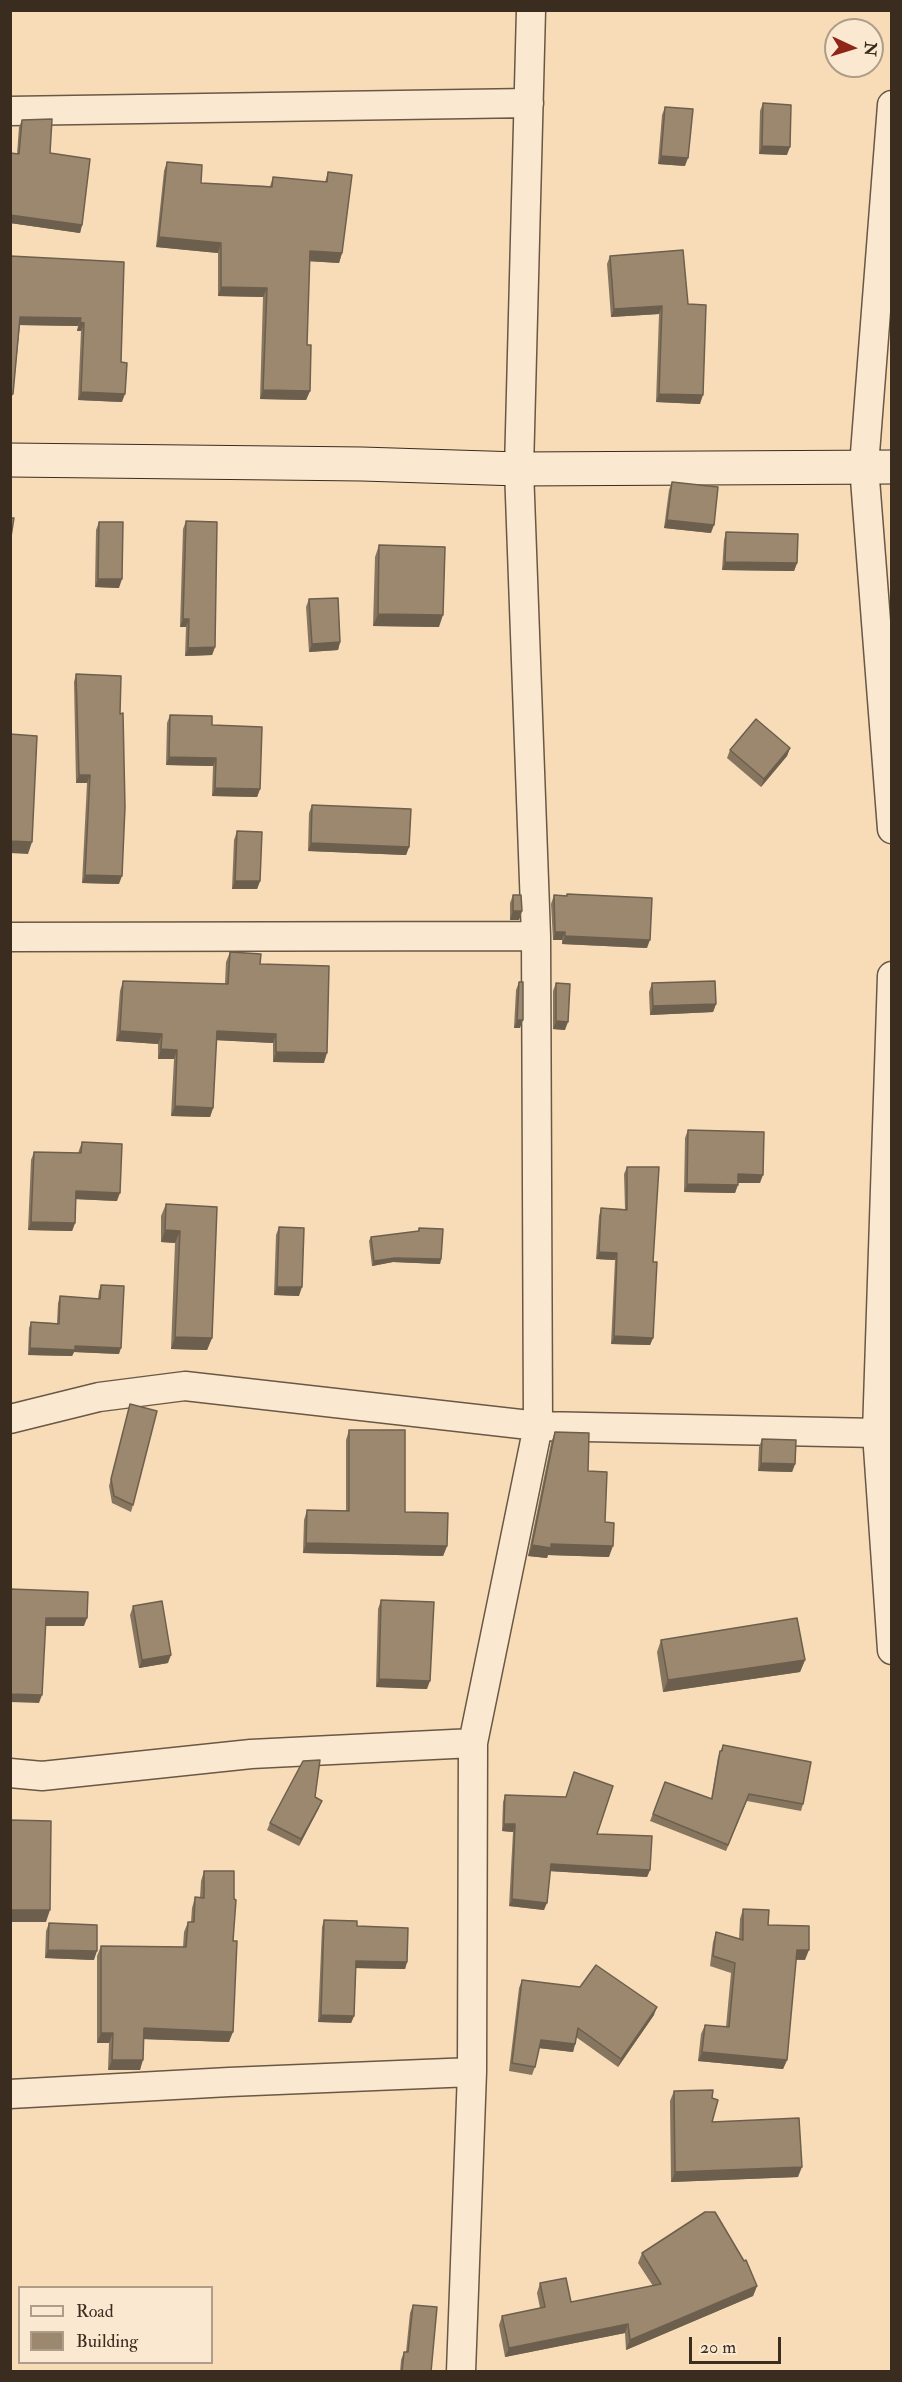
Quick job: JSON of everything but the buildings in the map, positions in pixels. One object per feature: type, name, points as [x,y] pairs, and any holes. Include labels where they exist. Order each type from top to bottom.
[{"type":"street","points":[[461,2372],[472,2072],[473,1743],[538,1426],[536,936],[519,469],[531,10]]},
{"type":"street","points":[[10,111],[529,103]]},
{"type":"street","points":[[891,105],[878,467],[891,829]]},
{"type":"street","points":[[10,460],[362,464],[519,469],[878,467]]},
{"type":"street","points":[[10,937],[536,936]]},
{"type":"street","points":[[891,976],[884,1433],[891,1650]]},
{"type":"street","points":[[10,1419],[99,1397],[184,1386],[538,1426],[884,1433]]},
{"type":"street","points":[[10,1773],[42,1776],[251,1754],[473,1743]]},
{"type":"street","points":[[10,2094],[472,2072]]}]
